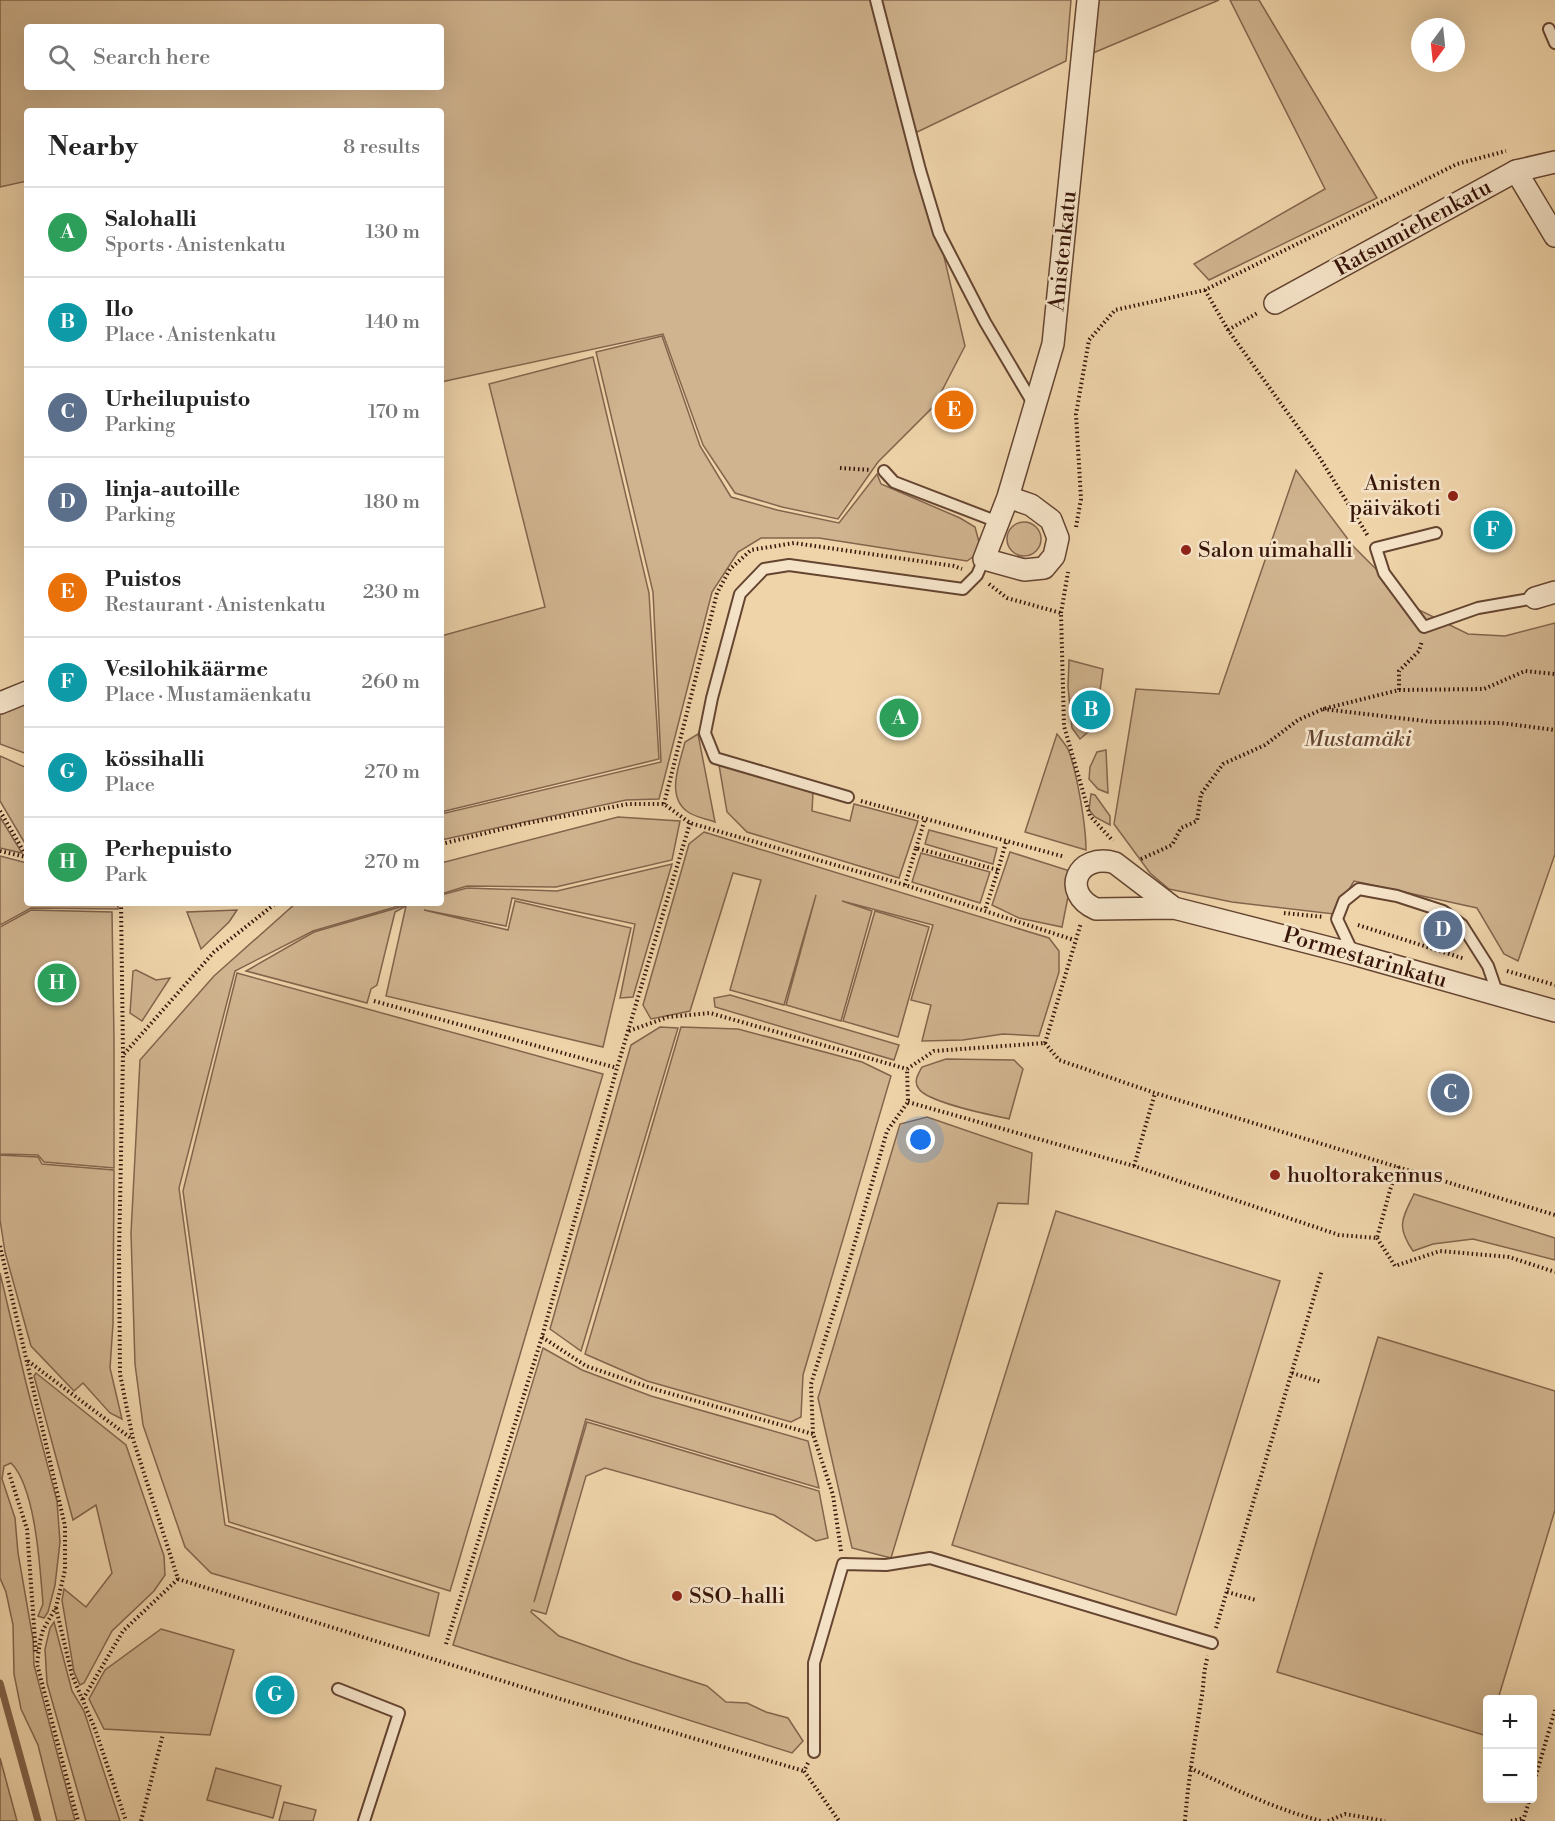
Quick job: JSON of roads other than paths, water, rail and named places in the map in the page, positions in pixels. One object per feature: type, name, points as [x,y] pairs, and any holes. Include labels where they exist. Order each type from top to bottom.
[{"type":"street","name":"Anistenkatu","points":[[981,567],[1008,497],[1053,344],[1088,0]]},
{"type":"street","name":"Ratsumiehenkatu","points":[[1275,303],[1516,171],[1555,162]]},
{"type":"street","points":[[1516,171],[1555,236]]},
{"type":"street","points":[[981,567],[1023,570],[1044,568],[1054,556],[1058,538],[1051,520],[1031,505],[1008,497]]},
{"type":"street","points":[[0,703],[24,693]]},
{"type":"street","name":"Pormestarinkatu","points":[[1174,908],[1353,954],[1555,1011]]},
{"type":"lane","points":[[876,0],[920,170],[939,232],[985,322],[1035,407]]},
{"type":"lane","points":[[1549,29],[1555,43]]},
{"type":"lane","points":[[884,471],[894,482],[998,522]]},
{"type":"lane","points":[[1436,533],[1376,548],[1384,573],[1424,627],[1478,608],[1545,595]]},
{"type":"lane","points":[[848,797],[715,758],[705,733],[711,698],[740,594],[765,569],[789,565],[963,589],[981,567]]},
{"type":"lane","points":[[1353,954],[1337,919],[1344,901],[1359,889],[1397,896],[1443,911],[1462,925],[1488,966],[1498,996]]},
{"type":"lane","points":[[814,1752],[814,1663],[843,1564],[886,1565],[930,1558],[1212,1643]]},
{"type":"lane","points":[[338,1689],[399,1713],[364,1821]]},
{"type":"waterway","points":[[0,1683],[38,1821]]},
{"type":"place","name":"Puistos","points":[[954,410]]},
{"type":"place","name":"Anisten päiväkoti","points":[[1453,496]]},
{"type":"place","name":"Vesilohikäärme","points":[[1493,530]]},
{"type":"place","name":"Salon uimahalli","points":[[1186,550]]},
{"type":"place","name":"Ilo","points":[[1091,710]]},
{"type":"place","name":"Salohalli","points":[[899,718]]},
{"type":"place","name":"linja-autoille","points":[[1443,930]]},
{"type":"place","name":"Perhepuisto","points":[[57,983]]},
{"type":"place","name":"Urheilupuisto","points":[[1450,1093]]},
{"type":"place","name":"huoltorakennus","points":[[1275,1175]]},
{"type":"place","name":"SSO-halli","points":[[677,1596]]},
{"type":"place","name":"kössihalli","points":[[275,1695]]},
{"type":"park label","name":"Mustamäki","points":[[1358,739]]}]
